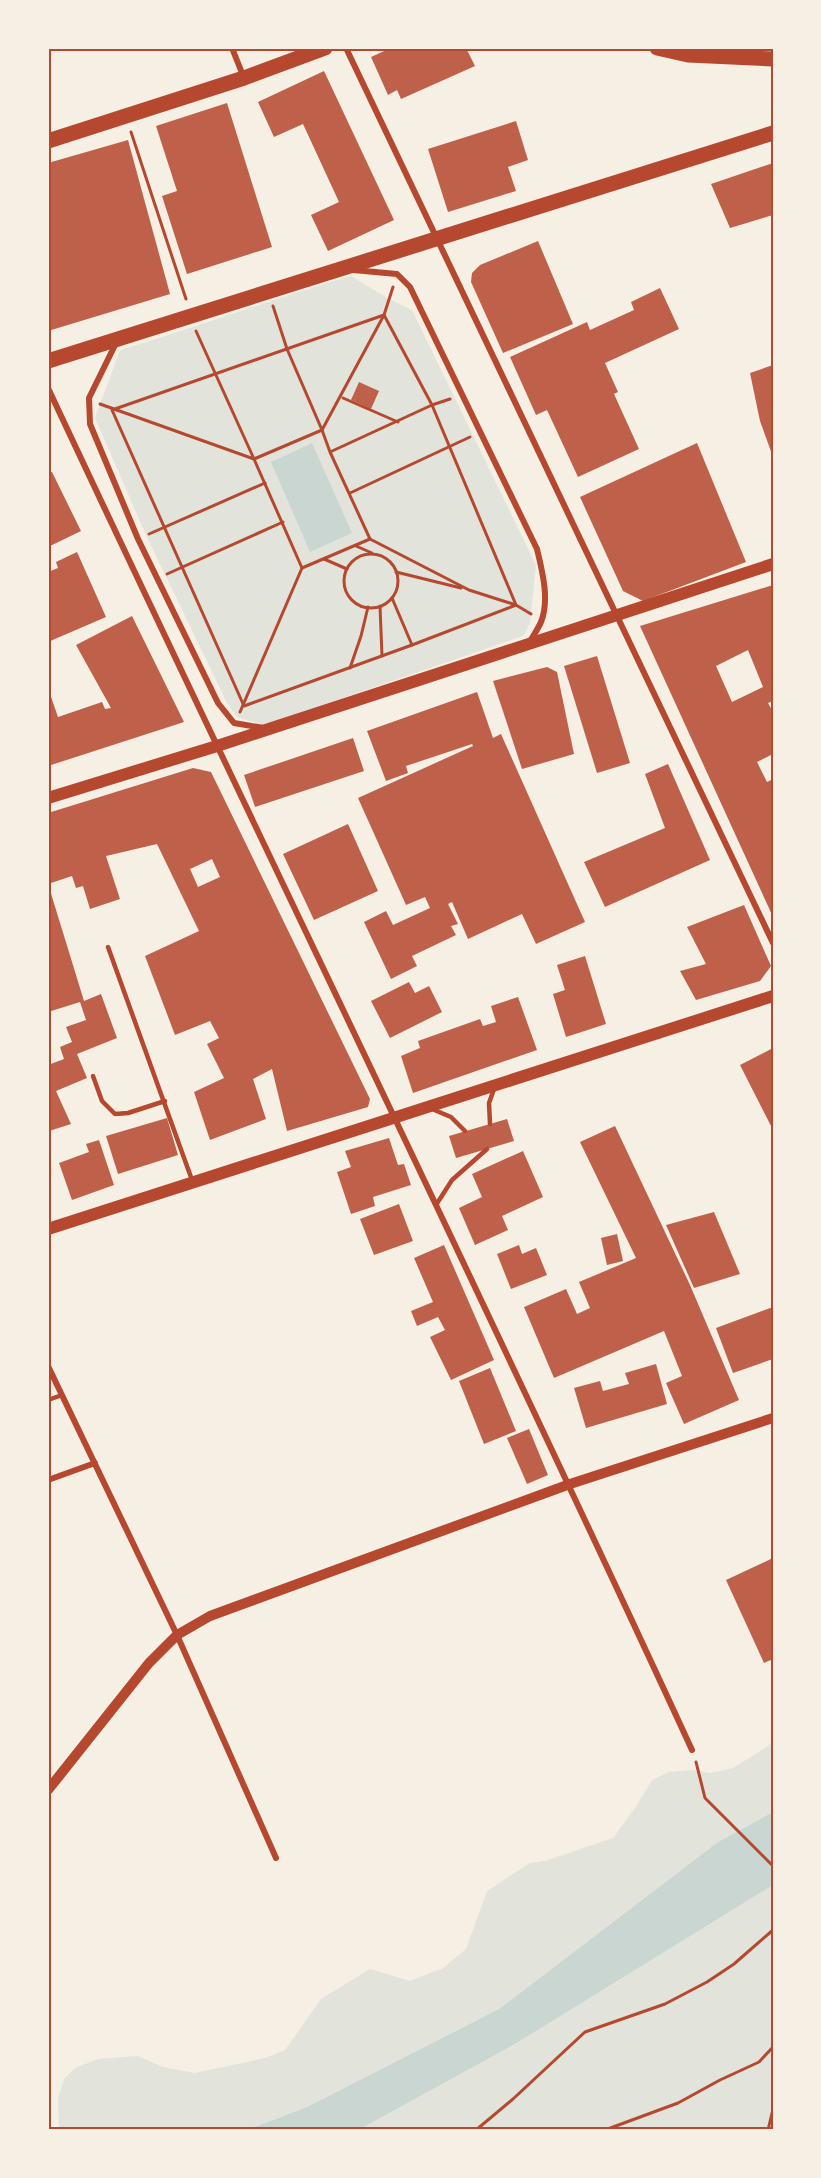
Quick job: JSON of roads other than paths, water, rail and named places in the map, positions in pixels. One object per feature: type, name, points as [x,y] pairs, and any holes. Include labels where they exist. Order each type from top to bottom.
[{"type":"main road","points":[[48,141],[244,78],[325,48]]},
{"type":"main road","points":[[657,48],[688,55],[773,59]]},
{"type":"main road","points":[[48,361],[117,340],[193,322],[344,268],[773,133]]},
{"type":"main road","points":[[48,798],[270,729],[773,564]]},
{"type":"main road","points":[[48,1229],[773,996]]},
{"type":"street","points":[[232,48],[244,78]]},
{"type":"street","points":[[346,48],[773,943]]},
{"type":"street","points":[[344,268],[397,274],[410,287],[463,394],[537,549],[544,603],[542,620],[529,644]]},
{"type":"street","points":[[117,340],[89,398],[90,424],[138,539],[218,703],[234,723],[270,729]]},
{"type":"street","points":[[48,388],[570,1484],[693,1750]]},
{"type":"street","points":[[48,1366],[177,1635],[276,1858]]},
{"type":"street","points":[[48,1790],[149,1663],[177,1635],[210,1616],[570,1484],[773,1418]]},
{"type":"street","points":[[48,1480],[95,1463]]},
{"type":"lane","points":[[108,947],[193,1183]]},
{"type":"lane","points":[[93,1076],[102,1101],[115,1114],[128,1113],[165,1101]]},
{"type":"lane","points":[[490,1124],[489,1103],[496,1086]]},
{"type":"lane","points":[[429,1108],[451,1117],[465,1131]]},
{"type":"lane","points":[[436,1206],[445,1187],[486,1149]]},
{"type":"lane","points":[[48,1400],[62,1395]]}]
